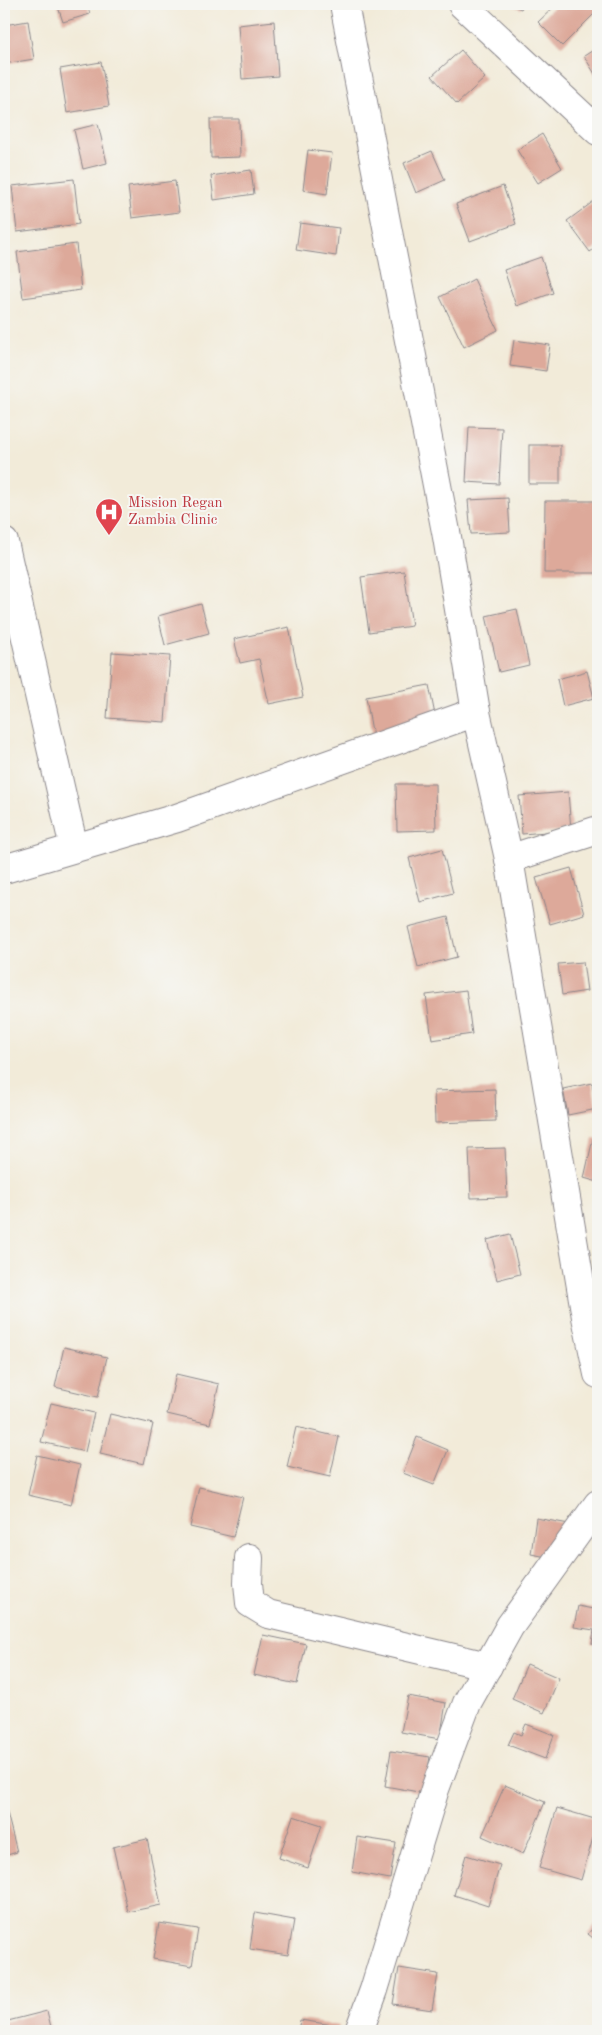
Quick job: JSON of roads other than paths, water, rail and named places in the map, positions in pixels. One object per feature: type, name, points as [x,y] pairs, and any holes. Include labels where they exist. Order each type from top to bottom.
[{"type":"street","points":[[344,4],[447,537],[476,712],[509,859],[586,1317],[598,1374]]},
{"type":"street","points":[[462,4],[597,127]]},
{"type":"street","points":[[4,542],[74,848]]},
{"type":"street","points":[[4,869],[177,818],[476,712]]},
{"type":"street","points":[[509,859],[598,830]]},
{"type":"street","points":[[359,2031],[374,1990],[435,1789],[467,1703],[510,1626],[598,1504]]},
{"type":"street","points":[[249,1558],[248,1583],[250,1603],[268,1614],[488,1666]]},
{"type":"place","name":"Mission Regan Zambia Clinic","points":[[109,536]]}]
